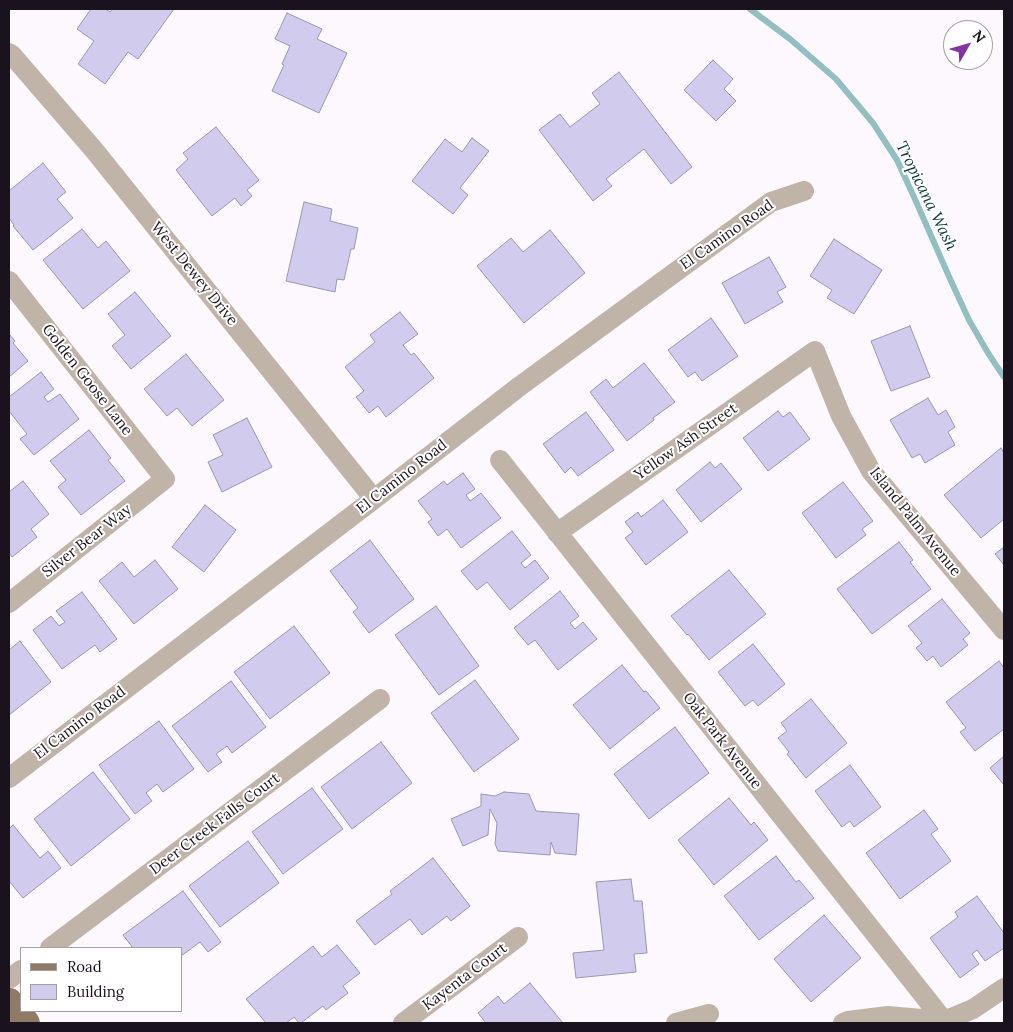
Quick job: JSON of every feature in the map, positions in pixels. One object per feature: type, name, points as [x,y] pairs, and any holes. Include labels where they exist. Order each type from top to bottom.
[{"type":"main road","points":[[9,1002],[26,1023]]},
{"type":"street","name":"West Dewey Drive","points":[[9,53],[100,157],[374,499]]},
{"type":"street","name":"El Camino Road","points":[[9,778],[520,386],[771,202],[804,191]]},
{"type":"street","name":"Golden Goose Lane","points":[[9,282],[165,479]]},
{"type":"street","name":"Yellow Ash Street","points":[[557,533],[815,351]]},
{"type":"street","name":"Island Palm Avenue","points":[[815,351],[841,416],[871,471],[1004,630]]},
{"type":"street","name":"Oak Park Avenue","points":[[500,460],[944,1021]]},
{"type":"street","name":"Silver Bear Way","points":[[9,603],[165,479]]},
{"type":"street","name":"Deer Creek Falls Court","points":[[51,947],[380,699]]},
{"type":"street","name":"Kayenta Court","points":[[410,1021],[518,937]]},
{"type":"street","points":[[9,979],[20,971]]},
{"type":"street","points":[[843,1023],[848,1020],[888,1016],[944,1021],[973,1009],[1004,988]]},
{"type":"street","points":[[676,1023],[709,1014]]},
{"type":"building","points":[[91,9],[105,9],[110,12],[112,9],[174,9],[138,59],[128,52],[105,84],[78,64],[94,41],[77,29]]},
{"type":"building","points":[[287,13],[322,29],[317,39],[347,53],[319,113],[272,91],[290,46],[275,39]]},
{"type":"building","points":[[713,60],[733,79],[724,89],[736,101],[716,121],[684,90]]},
{"type":"building","points":[[619,72],[692,167],[671,184],[644,149],[606,179],[612,186],[593,201],[539,130],[560,114],[570,127],[600,104],[592,93]]},
{"type":"building","points":[[216,127],[259,180],[247,190],[252,196],[241,206],[235,198],[212,216],[176,170],[188,159],[183,153]]},
{"type":"building","points":[[472,138],[489,151],[460,188],[468,195],[453,214],[412,181],[445,139],[462,152]]},
{"type":"building","points":[[43,163],[66,192],[57,199],[73,218],[33,250],[13,226],[9,218],[9,191]]},
{"type":"building","points":[[304,202],[332,209],[330,221],[358,228],[354,249],[351,249],[344,280],[337,279],[335,292],[286,281]]},
{"type":"building","points":[[82,229],[98,248],[106,241],[130,271],[83,309],[43,260]]},
{"type":"building","points":[[550,230],[585,273],[524,323],[477,266],[511,238],[523,252]]},
{"type":"building","points":[[834,239],[882,270],[854,314],[827,298],[832,290],[810,276]]},
{"type":"building","points":[[769,257],[786,287],[777,292],[783,302],[745,324],[722,283]]},
{"type":"building","points":[[135,292],[171,336],[131,369],[112,346],[125,335],[108,314]]},
{"type":"building","points":[[400,312],[418,334],[403,345],[411,355],[414,353],[434,378],[386,417],[378,406],[369,413],[356,397],[364,391],[345,367],[375,342],[370,335]]},
{"type":"building","points":[[711,318],[738,356],[702,381],[695,372],[688,377],[668,350]]},
{"type":"building","points":[[910,326],[930,377],[891,391],[871,341]]},
{"type":"building","points":[[9,334],[15,341],[13,343],[28,361],[9,377]]},
{"type":"building","points":[[186,354],[224,400],[192,426],[177,408],[167,416],[144,389]]},
{"type":"building","points":[[644,363],[675,402],[627,441],[590,392],[606,379],[613,388]]},
{"type":"building","points":[[41,372],[54,389],[44,397],[48,402],[60,394],[79,419],[34,455],[20,439],[27,434],[9,411],[9,397]]},
{"type":"building","points":[[928,398],[938,415],[946,410],[955,427],[948,432],[955,445],[925,463],[920,454],[912,458],[890,420]]},
{"type":"building","points":[[778,411],[783,417],[790,412],[810,439],[768,471],[743,438]]},
{"type":"building","points":[[586,412],[614,450],[578,476],[571,467],[565,473],[543,444]]},
{"type":"building","points":[[247,418],[272,467],[222,492],[208,462],[223,455],[213,435]]},
{"type":"building","points":[[89,430],[111,458],[108,460],[125,481],[81,515],[58,487],[66,480],[50,461]]},
{"type":"building","points":[[1001,448],[1004,453],[1004,519],[981,538],[944,495]]},
{"type":"building","points":[[710,462],[715,468],[721,463],[742,489],[701,522],[676,490]]},
{"type":"building","points":[[463,473],[475,489],[466,495],[470,501],[481,493],[501,518],[461,548],[447,529],[438,536],[428,522],[432,519],[418,501],[444,481],[447,485]]},
{"type":"building","points":[[23,481],[49,514],[31,529],[37,537],[12,557],[9,553],[9,492]]},
{"type":"building","points":[[843,482],[873,521],[862,529],[866,535],[836,558],[802,513]]},
{"type":"building","points":[[663,500],[688,532],[646,565],[625,538],[633,532],[625,522],[638,512],[641,517]]},
{"type":"building","points":[[205,505],[236,530],[204,572],[172,547]]},
{"type":"building","points":[[512,531],[531,555],[521,563],[525,568],[535,560],[549,578],[510,610],[487,582],[477,590],[461,571]]},
{"type":"building","points":[[370,540],[414,599],[369,633],[353,612],[358,608],[330,571]]},
{"type":"building","points":[[899,542],[913,560],[910,562],[931,589],[872,634],[837,589]]},
{"type":"building","points":[[1004,547],[1004,565],[995,554]]},
{"type":"building","points":[[155,560],[178,589],[134,624],[99,581],[122,562],[134,577]]},
{"type":"building","points":[[729,570],[766,614],[709,660],[671,616]]},
{"type":"building","points":[[560,591],[579,616],[570,623],[575,629],[583,622],[597,639],[558,670],[535,640],[528,645],[514,628]]},
{"type":"building","points":[[82,592],[117,639],[100,652],[95,645],[62,669],[33,630],[51,616],[59,626],[65,622],[56,611]]},
{"type":"building","points":[[942,599],[970,633],[963,639],[968,645],[941,667],[933,656],[927,661],[916,648],[922,643],[908,626]]},
{"type":"building","points":[[436,606],[479,666],[439,695],[395,635]]},
{"type":"building","points":[[294,626],[330,673],[270,719],[234,672]]},
{"type":"building","points":[[20,641],[51,682],[9,715],[9,650]]},
{"type":"building","points":[[753,644],[785,684],[758,706],[753,700],[745,706],[718,672]]},
{"type":"building","points":[[999,661],[1004,668],[1004,729],[975,751],[960,732],[966,728],[946,702]]},
{"type":"building","points":[[622,665],[660,708],[610,749],[573,705]]},
{"type":"building","points":[[475,680],[519,739],[474,772],[431,713]]},
{"type":"building","points":[[231,681],[266,727],[232,753],[227,746],[216,754],[222,762],[208,772],[172,726]]},
{"type":"building","points":[[811,699],[847,743],[806,778],[787,754],[789,752],[778,738],[787,731],[781,723]]},
{"type":"building","points":[[159,721],[194,769],[163,792],[157,784],[146,793],[152,801],[135,814],[99,765]]},
{"type":"building","points":[[675,727],[709,773],[649,819],[614,774]]},
{"type":"building","points":[[381,742],[412,783],[352,829],[321,787]]},
{"type":"building","points":[[1004,756],[1004,785],[990,768]]},
{"type":"building","points":[[850,765],[881,807],[854,827],[850,821],[842,827],[815,791]]},
{"type":"building","points":[[93,772],[130,819],[71,866],[34,819]]},
{"type":"building","points":[[312,788],[343,829],[283,874],[252,832]]},
{"type":"building","points":[[504,792],[529,794],[536,811],[579,814],[576,855],[555,853],[551,842],[550,855],[498,851],[495,844],[497,823],[490,809],[488,835],[463,846],[451,819],[481,806],[481,794],[495,796]]},
{"type":"building","points":[[729,798],[751,825],[754,822],[768,840],[714,885],[678,840]]},
{"type":"building","points":[[924,810],[938,829],[931,834],[951,861],[900,899],[866,853]]},
{"type":"building","points":[[13,825],[40,858],[48,851],[61,868],[23,898],[9,881],[9,829]]},
{"type":"building","points":[[248,841],[279,883],[220,927],[189,886]]},
{"type":"building","points":[[776,856],[796,882],[799,880],[814,898],[759,940],[724,896]]},
{"type":"building","points":[[433,858],[470,906],[451,921],[447,916],[422,935],[410,919],[375,945],[356,921],[392,894],[390,891]]},
{"type":"building","points":[[631,879],[634,901],[642,901],[647,953],[634,954],[636,972],[576,978],[573,953],[604,950],[596,882]]},
{"type":"building","points":[[183,891],[221,942],[208,952],[200,942],[182,955],[182,947],[132,947],[123,935]]},
{"type":"building","points":[[977,896],[1004,933],[1004,948],[985,961],[977,950],[972,954],[979,964],[960,978],[930,938],[958,917],[955,912]]},
{"type":"building","points":[[824,915],[861,958],[811,1002],[774,959]]},
{"type":"building","points":[[337,945],[360,973],[343,986],[348,993],[326,1010],[323,1006],[301,1023],[294,1017],[286,1023],[266,1023],[246,999],[313,946],[322,957]]},
{"type":"building","points":[[530,983],[563,1023],[486,1023],[478,1013],[498,996],[504,1004]]},
{"type":"waterway","name":"Tropicana Wash","points":[[750,9],[790,39],[836,79],[873,123],[897,160],[969,320],[1004,377]]}]
